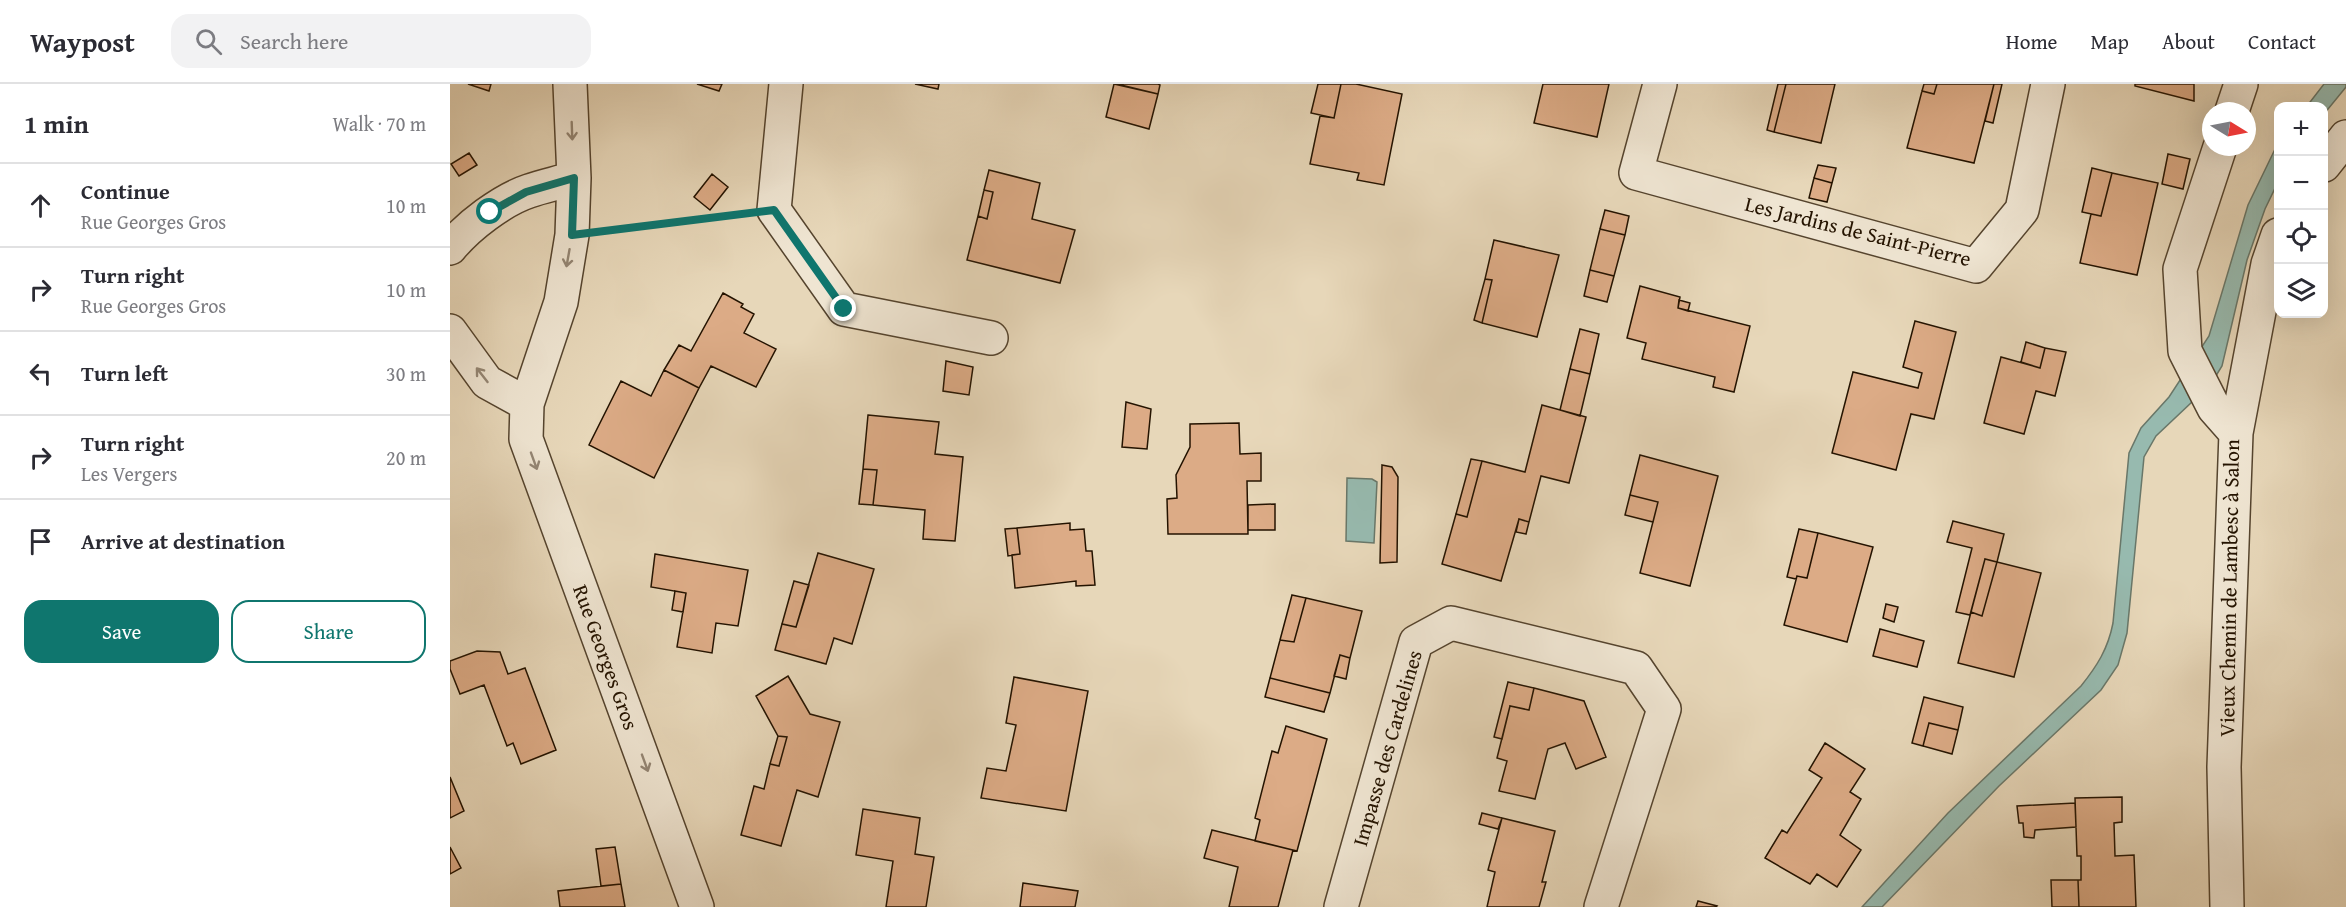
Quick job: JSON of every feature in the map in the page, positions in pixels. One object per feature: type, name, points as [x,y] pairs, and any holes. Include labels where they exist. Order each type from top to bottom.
[{"type":"street","name":"Rue Georges Gros","points":[[570,84],[574,178],[572,235],[561,302],[527,404],[526,439],[697,907]]},
{"type":"street","points":[[786,84],[774,210],[844,309],[991,338]]},
{"type":"street","name":"Les Jardins de Saint-Pierre","points":[[1660,84],[1636,172],[1976,266],[2022,210],[2048,84]]},
{"type":"street","points":[[2235,102],[2241,84]]},
{"type":"street","points":[[2328,160],[2346,137]]},
{"type":"street","name":"Vieux Chemin de Lambesc à Salon","points":[[2217,156],[2180,269],[2185,351],[2214,408],[2236,433],[2224,767],[2227,907]]},
{"type":"street","points":[[450,248],[458,238],[499,207],[526,192],[574,178]]},
{"type":"street","points":[[2236,433],[2268,264],[2274,247]]},
{"type":"street","points":[[450,331],[486,382],[527,404]]},
{"type":"street","name":"Impasse des Cardelines","points":[[1341,907],[1416,642],[1451,623],[1636,668],[1664,709],[1600,907]]},
{"type":"path","points":[[572,235],[774,210]]},
{"type":"water","points":[[2324,84],[2346,84],[2328,109],[2328,102],[2310,102]]},
{"type":"water","points":[[2274,151],[2274,190],[2247,260],[2222,366],[2211,384],[2156,436],[2144,457],[2127,633],[2118,665],[2101,690],[1999,786],[1882,907],[1862,907],[1948,813],[2081,686],[2101,657],[2113,623],[2129,453],[2141,428],[2169,397],[2209,336],[2248,205]]},
{"type":"water","points":[[1347,478],[1372,479],[1377,482],[1374,543],[1346,541]]},
{"type":"building","points":[[468,84],[491,84],[489,91]]},
{"type":"building","points":[[697,84],[722,84],[719,91]]},
{"type":"building","points":[[915,84],[939,84],[938,89]]},
{"type":"building","points":[[1114,84],[1158,94],[1149,129],[1106,117]]},
{"type":"building","points":[[1117,84],[1158,84],[1160,85],[1158,94]]},
{"type":"building","points":[[1318,84],[1341,84],[1334,118],[1311,113]]},
{"type":"building","points":[[1341,84],[1356,84],[1402,94],[1384,185],[1357,180],[1359,173],[1310,164],[1320,116],[1334,118]]},
{"type":"building","points":[[1543,84],[1609,84],[1597,137],[1534,123]]},
{"type":"building","points":[[1778,84],[1786,84],[1774,132],[1767,130]]},
{"type":"building","points":[[1786,84],[1835,84],[1821,143],[1774,132]]},
{"type":"building","points":[[1924,84],[1937,84],[1934,94],[1922,91]]},
{"type":"building","points":[[1937,84],[1994,84],[1974,163],[1907,148],[1922,91],[1934,94]]},
{"type":"building","points":[[1994,84],[2002,84],[1993,123],[1985,121]]},
{"type":"building","points":[[2135,84],[2194,84],[2194,101],[2135,86]]},
{"type":"building","points":[[469,153],[477,165],[459,176],[451,164]]},
{"type":"building","points":[[2168,154],[2190,159],[2183,189],[2162,184]]},
{"type":"building","points":[[1818,165],[1836,168],[1832,183],[1814,178]]},
{"type":"building","points":[[2092,168],[2112,173],[2101,216],[2082,212]]},
{"type":"building","points":[[989,170],[1040,183],[1032,219],[1075,230],[1060,283],[967,260],[978,216],[987,219],[993,192],[984,190]]},
{"type":"building","points":[[2112,173],[2158,183],[2137,275],[2080,263],[2091,214],[2101,216]]},
{"type":"building","points":[[712,174],[728,187],[710,210],[694,197]]},
{"type":"building","points":[[1814,178],[1832,183],[1827,202],[1809,198]]},
{"type":"building","points":[[984,190],[993,192],[987,219],[978,216]]},
{"type":"building","points":[[1605,210],[1629,216],[1625,235],[1600,229]]},
{"type":"building","points":[[1600,229],[1625,235],[1614,276],[1590,270]]},
{"type":"building","points":[[1494,240],[1559,255],[1537,337],[1482,323],[1492,280],[1485,279]]},
{"type":"building","points":[[1590,270],[1614,276],[1607,302],[1584,296]]},
{"type":"building","points":[[1485,279],[1492,280],[1482,323],[1474,320]]},
{"type":"building","points":[[1640,286],[1680,297],[1678,308],[1750,326],[1734,392],[1713,387],[1715,377],[1642,359],[1646,343],[1627,338]]},
{"type":"building","points":[[723,293],[743,304],[741,307],[754,314],[744,333],[776,349],[756,387],[711,366],[699,388],[664,370],[679,345],[691,351]]},
{"type":"building","points":[[1679,300],[1690,303],[1688,311],[1678,308]]},
{"type":"building","points":[[1915,321],[1956,332],[1934,419],[1911,414],[1896,470],[1832,453],[1853,372],[1918,388],[1922,373],[1903,367]]},
{"type":"building","points":[[1580,329],[1599,334],[1590,374],[1570,369]]},
{"type":"building","points":[[2026,342],[2045,348],[2040,368],[2021,362]]},
{"type":"building","points":[[2045,348],[2066,352],[2055,396],[2036,391],[2024,434],[1984,423],[2001,357],[2040,368]]},
{"type":"building","points":[[946,361],[973,367],[969,395],[943,391]]},
{"type":"building","points":[[1570,369],[1590,374],[1580,416],[1560,410]]},
{"type":"building","points":[[664,370],[699,388],[654,478],[589,445],[621,381],[651,396]]},
{"type":"building","points":[[1126,402],[1151,409],[1147,449],[1122,447]]},
{"type":"building","points":[[1542,405],[1586,417],[1569,483],[1541,476],[1529,522],[1519,519],[1501,581],[1442,564],[1456,514],[1467,517],[1482,461],[1525,472]]},
{"type":"building","points":[[868,415],[939,422],[935,454],[963,457],[955,541],[923,539],[925,510],[873,505],[877,470],[863,469]]},
{"type":"building","points":[[1239,423],[1240,454],[1261,453],[1261,481],[1247,481],[1248,534],[1168,534],[1167,499],[1177,498],[1176,475],[1190,447],[1190,424]]},
{"type":"building","points":[[1640,455],[1718,476],[1690,586],[1640,573],[1658,502],[1630,495]]},
{"type":"building","points":[[1471,459],[1482,461],[1467,517],[1456,514]]},
{"type":"building","points":[[1382,465],[1392,467],[1398,477],[1397,562],[1380,563]]},
{"type":"building","points":[[863,469],[877,470],[873,505],[859,504]]},
{"type":"building","points":[[1630,495],[1658,502],[1653,522],[1625,515]]},
{"type":"building","points":[[1275,504],[1275,530],[1248,530],[1248,505]]},
{"type":"building","points":[[1519,519],[1529,522],[1526,534],[1516,532]]},
{"type":"building","points":[[1953,521],[2004,534],[1997,562],[1985,559],[1970,615],[1956,612],[1972,548],[1947,542]]},
{"type":"building","points":[[1070,523],[1070,530],[1084,529],[1086,551],[1092,551],[1095,585],[1076,586],[1076,581],[1015,588],[1012,555],[1020,554],[1017,528]]},
{"type":"building","points":[[1017,528],[1020,554],[1008,556],[1005,529]]},
{"type":"building","points":[[1799,529],[1818,533],[1807,578],[1797,576],[1796,579],[1787,577]]},
{"type":"building","points":[[1818,533],[1873,547],[1847,642],[1784,625],[1797,576],[1807,578]]},
{"type":"building","points":[[818,553],[874,569],[852,644],[834,638],[826,664],[775,650],[782,624],[796,627]]},
{"type":"building","points":[[655,554],[748,570],[738,626],[716,623],[712,653],[677,647],[686,593],[651,587]]},
{"type":"building","points":[[1985,559],[1997,562],[1982,616],[1971,612]]},
{"type":"building","points":[[1997,562],[2041,573],[2014,677],[1958,663],[1971,612],[1982,616]]},
{"type":"building","points":[[794,581],[809,585],[796,627],[782,624]]},
{"type":"building","points":[[675,591],[686,593],[683,612],[672,610]]},
{"type":"building","points":[[1292,595],[1306,598],[1294,642],[1280,640]]},
{"type":"building","points":[[1306,598],[1362,611],[1350,658],[1340,655],[1330,693],[1270,678],[1280,640],[1294,642]]},
{"type":"building","points":[[1886,604],[1898,607],[1894,622],[1883,618]]},
{"type":"building","points":[[1880,629],[1924,641],[1917,667],[1873,656]]},
{"type":"building","points":[[477,651],[500,652],[508,674],[525,668],[556,750],[521,764],[513,743],[507,746],[484,685],[460,694],[450,669],[450,661]]},
{"type":"building","points":[[1340,655],[1350,658],[1346,679],[1334,676]]},
{"type":"building","points":[[788,676],[810,714],[840,722],[818,797],[797,790],[781,846],[741,835],[754,786],[764,789],[770,764],[779,766],[787,737],[778,736],[756,696]]},
{"type":"building","points":[[1014,677],[1088,691],[1066,811],[981,798],[987,768],[1006,771],[1016,725],[1006,723]]},
{"type":"building","points":[[1270,678],[1330,693],[1324,712],[1265,697]]},
{"type":"building","points":[[1508,682],[1534,688],[1529,710],[1510,706],[1502,739],[1494,737]]},
{"type":"building","points":[[1534,688],[1584,701],[1606,757],[1576,769],[1565,743],[1548,749],[1535,799],[1499,791],[1507,761],[1497,758],[1510,706],[1529,710]]},
{"type":"building","points":[[1924,697],[1963,707],[1958,730],[1929,723],[1923,746],[1912,743]]},
{"type":"building","points":[[1929,723],[1958,730],[1952,754],[1923,746]]},
{"type":"building","points":[[1286,726],[1327,739],[1297,851],[1255,841],[1260,820],[1255,818],[1272,751],[1278,753]]},
{"type":"building","points":[[778,736],[787,737],[779,766],[770,764]]},
{"type":"building","points":[[1825,743],[1865,769],[1850,792],[1861,799],[1840,835],[1861,850],[1837,887],[1817,874],[1810,884],[1765,858],[1782,830],[1787,833],[1822,778],[1809,770]]},
{"type":"building","points":[[450,777],[464,811],[450,818]]},
{"type":"building","points":[[2122,797],[2122,822],[2114,823],[2115,856],[2134,855],[2136,907],[2079,907],[2078,880],[2081,880],[2081,856],[2077,856],[2075,798]]},
{"type":"building","points":[[2075,803],[2076,827],[2035,830],[2034,838],[2024,837],[2023,823],[2019,823],[2017,806]]},
{"type":"building","points":[[863,809],[920,818],[915,854],[934,857],[926,907],[886,907],[893,861],[856,855]]},
{"type":"building","points":[[1482,813],[1502,818],[1498,829],[1479,824]]},
{"type":"building","points":[[1502,818],[1555,831],[1542,882],[1546,882],[1539,907],[1487,907],[1495,872],[1488,870]]},
{"type":"building","points":[[1212,830],[1293,850],[1278,907],[1229,907],[1238,867],[1204,858]]},
{"type":"building","points":[[450,847],[461,868],[450,874]]},
{"type":"building","points":[[615,847],[621,884],[601,886],[596,849]]},
{"type":"building","points":[[2051,880],[2078,880],[2079,907],[2052,907]]},
{"type":"building","points":[[1023,883],[1078,891],[1075,907],[1020,907]]},
{"type":"building","points":[[621,884],[625,907],[560,907],[558,891]]},
{"type":"building","points":[[1698,901],[1717,906],[1696,907]]},
{"type":"route","points":[[490,212],[526,192],[574,178],[572,235],[774,210],[844,309]]}]
